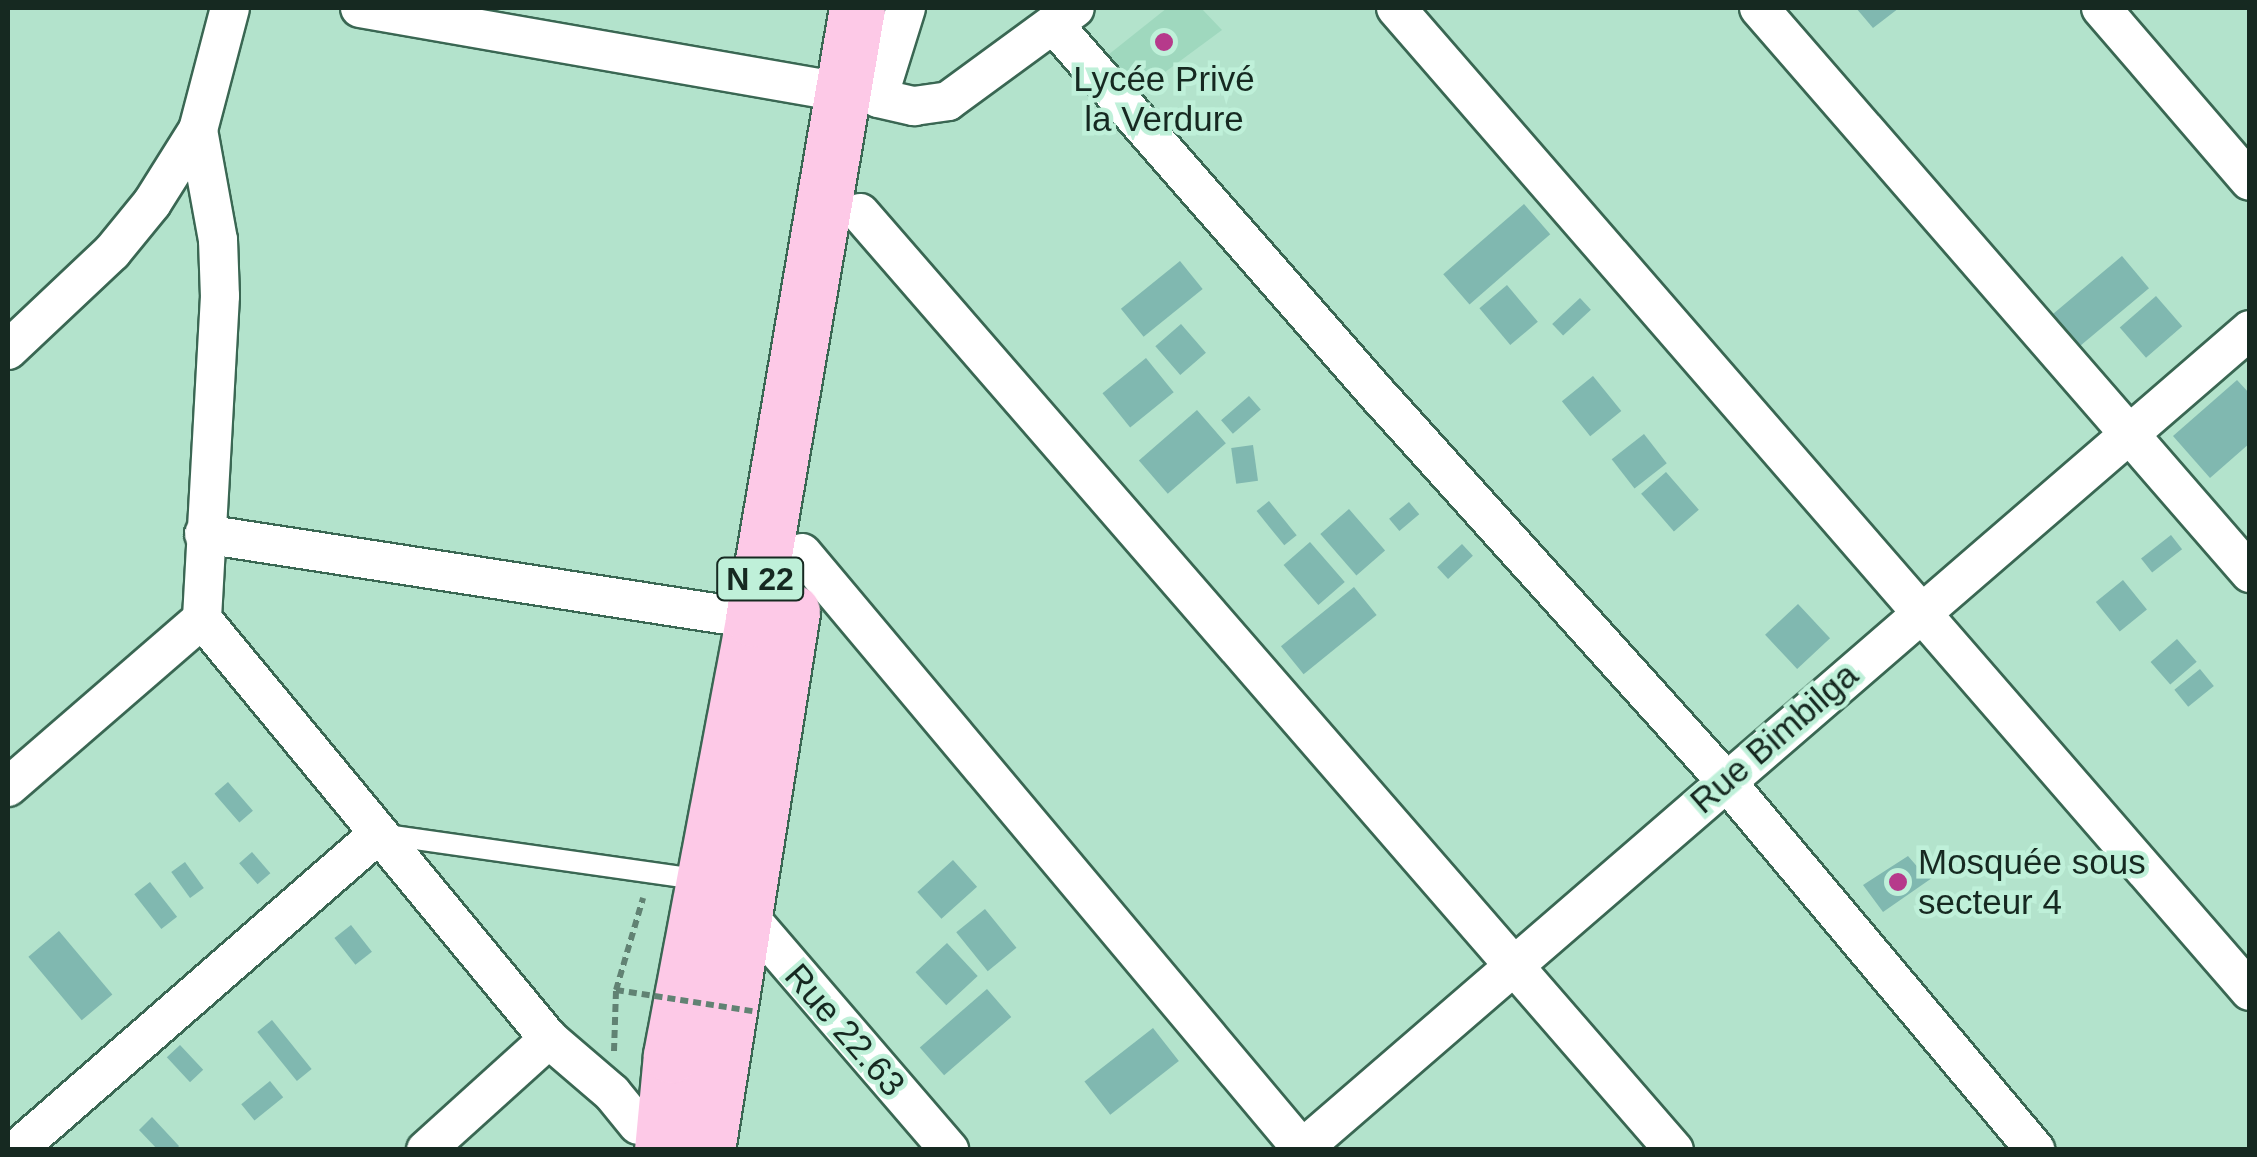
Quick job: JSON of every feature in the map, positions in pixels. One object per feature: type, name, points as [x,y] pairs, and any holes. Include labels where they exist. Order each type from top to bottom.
[{"type":"main road","name":"N 22","points":[[723,895],[802,553],[860,212],[857,8]]},
{"type":"main road","name":"N 22","points":[[707,1150],[696,1057],[723,895],[753,619],[861,95],[894,8]]},
{"type":"main road","points":[[636,1129],[696,1057]]},
{"type":"main road","points":[[696,1057],[726,1150]]},
{"type":"street","points":[[8,350],[112,252],[152,204],[198,130],[230,8]]},
{"type":"street","points":[[360,8],[914,106],[948,101],[1065,17],[1393,412],[1725,780],[2036,1150]]},
{"type":"street","points":[[846,8],[861,95]]},
{"type":"street","points":[[861,95],[906,8]]},
{"type":"street","points":[[1396,8],[1923,610],[2250,991]]},
{"type":"street","points":[[1760,8],[2250,573]]},
{"type":"street","points":[[2101,8],[2250,181]]},
{"type":"street","points":[[198,130],[218,240],[220,296],[202,619],[550,1040],[636,1129]]},
{"type":"street","points":[[860,212],[1674,1150]]},
{"type":"street","name":"Rue Bimbilga","points":[[1302,1149],[2250,330]]},
{"type":"street","points":[[204,534],[753,619]]},
{"type":"street","points":[[802,553],[1302,1149]]},
{"type":"street","points":[[8,787],[202,619]]},
{"type":"street","points":[[16,1150],[378,834]]},
{"type":"street","name":"Rue 22.63","points":[[723,895],[950,1150]]},
{"type":"street","points":[[426,1150],[550,1040]]},
{"type":"lane","points":[[378,834],[649,872],[723,895]]},
{"type":"path","points":[[636,1129],[616,990],[649,872]]},
{"type":"path","points":[[616,990],[752,1011]]},
{"type":"shaded area","name":"Lycée Privé la Verdure","points":[[1167,8],[1201,8],[1222,30],[1138,92],[1108,55]]},
{"type":"building","points":[[1856,8],[1899,8],[1873,28]]},
{"type":"building","points":[[1524,204],[1550,234],[1469,304],[1443,274]]},
{"type":"building","points":[[2122,256],[2149,288],[2077,349],[2050,316]]},
{"type":"building","points":[[1180,261],[1203,289],[1144,337],[1121,309]]},
{"type":"building","points":[[1507,285],[1538,322],[1510,345],[1479,308]]},
{"type":"building","points":[[2156,296],[2182,326],[2146,358],[2120,327]]},
{"type":"building","points":[[1580,298],[1591,310],[1563,336],[1552,324]]},
{"type":"building","points":[[1181,324],[1206,353],[1180,375],[1155,346]]},
{"type":"building","points":[[1146,358],[1174,392],[1130,427],[1102,393]]},
{"type":"building","points":[[1593,376],[1621,411],[1590,436],[1562,401]]},
{"type":"building","points":[[2237,380],[2250,394],[2250,443],[2210,478],[2173,436]]},
{"type":"building","points":[[1249,396],[1261,410],[1233,434],[1221,420]]},
{"type":"building","points":[[1197,410],[1226,443],[1168,494],[1139,461]]},
{"type":"building","points":[[1644,434],[1667,463],[1634,488],[1612,459]]},
{"type":"building","points":[[1253,445],[1258,481],[1236,484],[1231,448]]},
{"type":"building","points":[[1666,472],[1699,510],[1674,531],[1641,494]]},
{"type":"building","points":[[1269,501],[1297,535],[1284,545],[1257,511]]},
{"type":"building","points":[[1409,502],[1419,514],[1399,531],[1389,519]]},
{"type":"building","points":[[1349,509],[1385,551],[1356,575],[1320,534]]},
{"type":"building","points":[[2171,535],[2182,549],[2152,573],[2141,558]]},
{"type":"building","points":[[1310,542],[1345,582],[1318,605],[1284,565]]},
{"type":"building","points":[[1462,544],[1473,556],[1448,579],[1437,567]]},
{"type":"building","points":[[2123,580],[2147,610],[2120,632],[2096,602]]},
{"type":"building","points":[[1354,587],[1377,615],[1304,674],[1281,646]]},
{"type":"building","points":[[1798,604],[1830,638],[1797,669],[1765,635]]},
{"type":"building","points":[[2177,639],[2197,662],[2170,685],[2151,662]]},
{"type":"building","points":[[2200,669],[2214,686],[2188,707],[2174,690]]},
{"type":"building","points":[[228,782],[253,811],[239,822],[214,794]]},
{"type":"building","points":[[252,852],[270,873],[258,884],[239,863]]},
{"type":"building","name":"Mosquée sous secteur 4","points":[[1908,856],[1921,871],[1926,867],[1932,878],[1883,912],[1863,885]]},
{"type":"building","points":[[953,860],[977,887],[941,919],[917,892]]},
{"type":"building","points":[[185,862],[204,888],[190,898],[171,872]]},
{"type":"building","points":[[150,882],[177,917],[161,929],[134,894]]},
{"type":"building","points":[[985,909],[1016,948],[988,971],[956,932]]},
{"type":"building","points":[[351,925],[372,952],[355,965],[334,938]]},
{"type":"building","points":[[59,931],[112,995],[82,1020],[28,957]]},
{"type":"building","points":[[947,943],[978,976],[946,1005],[916,972]]},
{"type":"building","points":[[987,989],[1011,1017],[944,1075],[920,1047]]},
{"type":"building","points":[[272,1020],[312,1069],[297,1081],[257,1032]]},
{"type":"building","points":[[1153,1028],[1179,1061],[1110,1115],[1084,1082]]},
{"type":"building","points":[[180,1045],[203,1070],[190,1082],[167,1057]]},
{"type":"building","points":[[270,1081],[283,1097],[254,1121],[241,1104]]},
{"type":"building","points":[[152,1117],[179,1146],[176,1150],[158,1150],[139,1130]]},
{"type":"place","name":"Lycée Privé la Verdure","points":[[1164,42]]},
{"type":"place","name":"Mosquée sous secteur 4","points":[[1898,882]]}]
